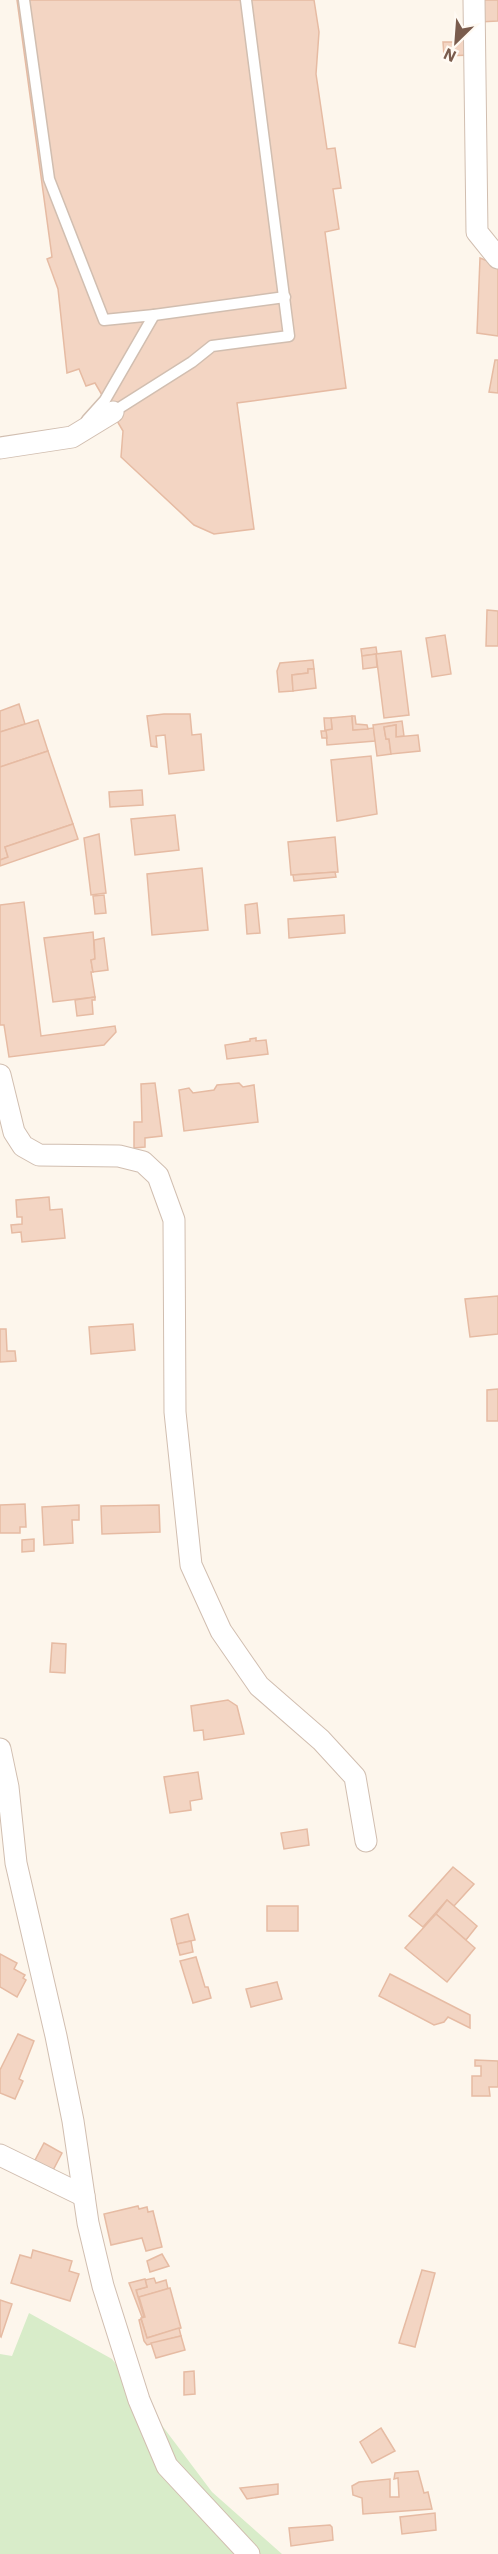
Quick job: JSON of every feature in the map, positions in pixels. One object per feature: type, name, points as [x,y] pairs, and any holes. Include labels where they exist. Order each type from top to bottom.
[{"type":"street","points":[[474,0],[477,232],[498,258]]},
{"type":"street","points":[[0,448],[72,436],[113,412]]},
{"type":"street","points":[[0,1075],[14,1132],[22,1146],[39,1155],[119,1156],[142,1162],[158,1176],[174,1220],[175,1412],[191,1565],[221,1631],[259,1686],[321,1740],[355,1777],[366,1841]]},
{"type":"street","points":[[0,1749],[8,1787],[16,1863],[56,2036],[84,2196],[103,2286],[139,2400],[167,2466],[249,2554]]},
{"type":"street","points":[[0,2155],[84,2196]]},
{"type":"lane","points":[[24,0],[49,179],[104,320],[285,297]]},
{"type":"lane","points":[[113,412],[192,362],[212,346],[290,336],[246,0]]},
{"type":"lane","points":[[72,436],[105,400],[154,315]]},
{"type":"green space","points":[[29,2313],[112,2359],[212,2492],[282,2554],[0,2554],[0,2354],[12,2356]]},
{"type":"building","points":[[17,0],[314,0],[319,32],[316,74],[327,149],[335,148],[341,188],[333,189],[339,229],[325,232],[346,388],[237,403],[254,529],[214,534],[194,525],[121,457],[123,431],[95,383],[86,386],[79,369],[67,373],[58,289],[47,259],[52,257]]},
{"type":"building","points":[[478,0],[498,0],[498,21],[479,22]]},
{"type":"building","points":[[470,31],[471,55],[444,56],[443,42],[455,42],[454,32]]},
{"type":"building","points":[[480,258],[498,265],[498,336],[477,333]]},
{"type":"building","points":[[495,360],[498,360],[498,393],[489,392]]},
{"type":"building","points":[[487,610],[498,611],[498,646],[486,646]]},
{"type":"building","points":[[445,635],[451,674],[432,677],[426,638]]},
{"type":"building","points":[[376,647],[377,654],[362,656],[361,649]]},
{"type":"building","points":[[401,651],[409,715],[384,718],[376,654]]},
{"type":"building","points":[[376,654],[377,667],[363,669],[362,656]]},
{"type":"building","points":[[313,660],[314,669],[308,669],[308,673],[292,675],[293,691],[279,692],[277,671],[280,663]]},
{"type":"building","points":[[308,669],[314,669],[316,688],[293,691],[292,675],[308,673]]},
{"type":"building","points":[[19,704],[25,724],[0,732],[0,711]]},
{"type":"building","points":[[190,714],[192,735],[201,734],[204,770],[169,774],[165,735],[156,736],[157,747],[151,746],[147,716]]},
{"type":"building","points":[[352,716],[353,730],[374,728],[375,741],[327,745],[326,730],[332,729],[331,718]]},
{"type":"building","points":[[352,716],[355,716],[356,724],[367,725],[368,729],[353,730]]},
{"type":"building","points":[[324,718],[331,718],[332,729],[326,730],[327,738],[322,738],[321,731],[325,731]]},
{"type":"building","points":[[38,720],[48,751],[0,767],[0,732]]},
{"type":"building","points":[[402,721],[404,736],[396,737],[396,725],[384,727],[386,739],[389,739],[391,754],[377,756],[373,725]]},
{"type":"building","points":[[396,725],[396,737],[418,735],[420,751],[391,754],[389,739],[386,739],[384,727]]},
{"type":"building","points":[[48,751],[73,824],[5,847],[8,857],[0,860],[0,767]]},
{"type":"building","points":[[371,756],[377,814],[337,821],[331,760]]},
{"type":"building","points":[[142,790],[143,805],[110,807],[109,792]]},
{"type":"building","points":[[175,815],[179,850],[135,855],[131,819]]},
{"type":"building","points":[[73,824],[78,839],[0,866],[0,860],[8,857],[5,847]]},
{"type":"building","points":[[99,834],[106,893],[91,895],[84,838]]},
{"type":"building","points":[[335,837],[338,872],[291,875],[288,842]]},
{"type":"building","points":[[202,868],[208,930],[152,935],[147,874]]},
{"type":"building","points":[[335,872],[336,877],[294,881],[293,875]]},
{"type":"building","points":[[104,895],[106,913],[95,914],[93,896]]},
{"type":"building","points":[[24,902],[41,1036],[115,1026],[116,1032],[104,1045],[9,1057],[4,1025],[0,1025],[0,905]]},
{"type":"building","points":[[257,903],[260,933],[247,934],[245,905]]},
{"type":"building","points":[[344,915],[345,933],[289,938],[288,919]]},
{"type":"building","points":[[93,932],[95,959],[91,960],[93,972],[91,972],[95,997],[53,1002],[44,938]]},
{"type":"building","points":[[104,938],[108,970],[93,972],[91,960],[95,959],[94,940]]},
{"type":"building","points":[[95,997],[95,1000],[92,1000],[93,1014],[77,1016],[75,1000]]},
{"type":"building","points":[[256,1038],[256,1041],[266,1040],[268,1054],[227,1059],[225,1045]]},
{"type":"building","points":[[155,1083],[162,1136],[145,1138],[145,1147],[134,1148],[134,1122],[142,1122],[141,1084]]},
{"type":"building","points":[[239,1083],[243,1087],[254,1085],[258,1122],[184,1131],[179,1090],[189,1088],[193,1093],[214,1090],[217,1085]]},
{"type":"building","points":[[49,1197],[50,1210],[62,1209],[65,1238],[22,1242],[21,1232],[12,1233],[11,1225],[22,1224],[22,1217],[17,1217],[16,1200]]},
{"type":"building","points":[[498,1296],[498,1334],[470,1337],[465,1299]]},
{"type":"building","points":[[133,1324],[135,1350],[91,1354],[89,1327]]},
{"type":"building","points":[[0,1329],[6,1329],[7,1351],[15,1351],[16,1361],[0,1362]]},
{"type":"building","points":[[498,1389],[498,1421],[487,1421],[487,1390]]},
{"type":"building","points":[[25,1504],[26,1527],[20,1527],[20,1533],[0,1533],[0,1505]]},
{"type":"building","points":[[79,1505],[79,1520],[72,1520],[73,1543],[44,1545],[42,1507]]},
{"type":"building","points":[[159,1505],[160,1532],[102,1534],[101,1506]]},
{"type":"building","points":[[34,1539],[34,1551],[22,1552],[22,1540]]},
{"type":"building","points":[[52,1643],[66,1644],[65,1673],[50,1672]]},
{"type":"building","points":[[228,1700],[237,1706],[244,1734],[204,1740],[203,1730],[194,1731],[191,1706]]},
{"type":"building","points":[[198,1772],[202,1799],[190,1801],[191,1810],[170,1813],[164,1777]]},
{"type":"building","points":[[307,1829],[309,1845],[284,1849],[281,1833]]},
{"type":"building","points":[[453,1867],[474,1884],[454,1906],[447,1900],[423,1927],[409,1916]]},
{"type":"building","points":[[447,1900],[477,1926],[466,1940],[436,1914]]},
{"type":"building","points":[[267,1906],[298,1906],[298,1931],[267,1931]]},
{"type":"building","points":[[188,1914],[195,1940],[177,1944],[171,1919]]},
{"type":"building","points":[[436,1914],[475,1948],[447,1982],[405,1948]]},
{"type":"building","points":[[191,1941],[193,1952],[180,1955],[177,1944]]},
{"type":"building","points":[[0,1954],[17,1963],[14,1969],[25,1975],[23,1978],[26,1980],[17,1997],[0,1987]]},
{"type":"building","points":[[196,1957],[205,1987],[208,1987],[211,1998],[193,2003],[180,1961]]},
{"type":"building","points":[[390,1974],[470,2015],[470,2028],[448,2017],[444,2022],[434,2025],[379,1996]]},
{"type":"building","points":[[277,1982],[282,1999],[251,2007],[246,1989]]},
{"type":"building","points":[[18,2034],[34,2041],[19,2079],[23,2081],[15,2099],[0,2093],[0,2070]]},
{"type":"building","points":[[475,2060],[498,2061],[498,2087],[489,2087],[490,2096],[472,2096],[472,2076],[481,2076],[481,2066],[475,2066]]},
{"type":"building","points":[[44,2143],[62,2153],[50,2176],[32,2166]]},
{"type":"building","points":[[138,2206],[139,2209],[147,2207],[148,2212],[153,2211],[162,2247],[146,2251],[142,2238],[111,2245],[104,2214]]},
{"type":"building","points":[[33,2250],[72,2261],[69,2271],[79,2274],[70,2301],[11,2283],[20,2255],[31,2258]]},
{"type":"building","points":[[162,2254],[169,2266],[150,2272],[147,2261]]},
{"type":"building","points":[[422,2270],[435,2273],[415,2347],[399,2343]]},
{"type":"building","points":[[154,2278],[156,2283],[166,2280],[168,2289],[139,2297],[144,2317],[136,2290],[147,2287],[145,2280]]},
{"type":"building","points":[[145,2279],[147,2287],[136,2290],[144,2317],[142,2317],[129,2283]]},
{"type":"building","points":[[170,2288],[181,2328],[147,2338],[141,2318],[145,2317],[139,2297]]},
{"type":"building","points":[[0,2300],[12,2304],[1,2337],[0,2336]]},
{"type":"building","points":[[141,2319],[147,2338],[179,2328],[181,2336],[147,2345],[139,2320]]},
{"type":"building","points":[[181,2336],[185,2350],[156,2358],[151,2343]]},
{"type":"building","points":[[194,2371],[195,2394],[184,2395],[184,2372]]},
{"type":"building","points":[[381,2428],[395,2451],[372,2463],[360,2442]]},
{"type":"building","points":[[418,2471],[424,2493],[428,2492],[432,2509],[363,2514],[362,2498],[353,2495],[352,2486],[359,2482],[390,2479],[390,2497],[399,2497],[398,2478],[394,2479],[395,2473]]},
{"type":"building","points":[[278,2484],[278,2494],[247,2499],[240,2488]]},
{"type":"building","points":[[435,2513],[436,2530],[402,2534],[400,2517]]},
{"type":"building","points":[[330,2525],[333,2540],[291,2546],[289,2528]]}]
